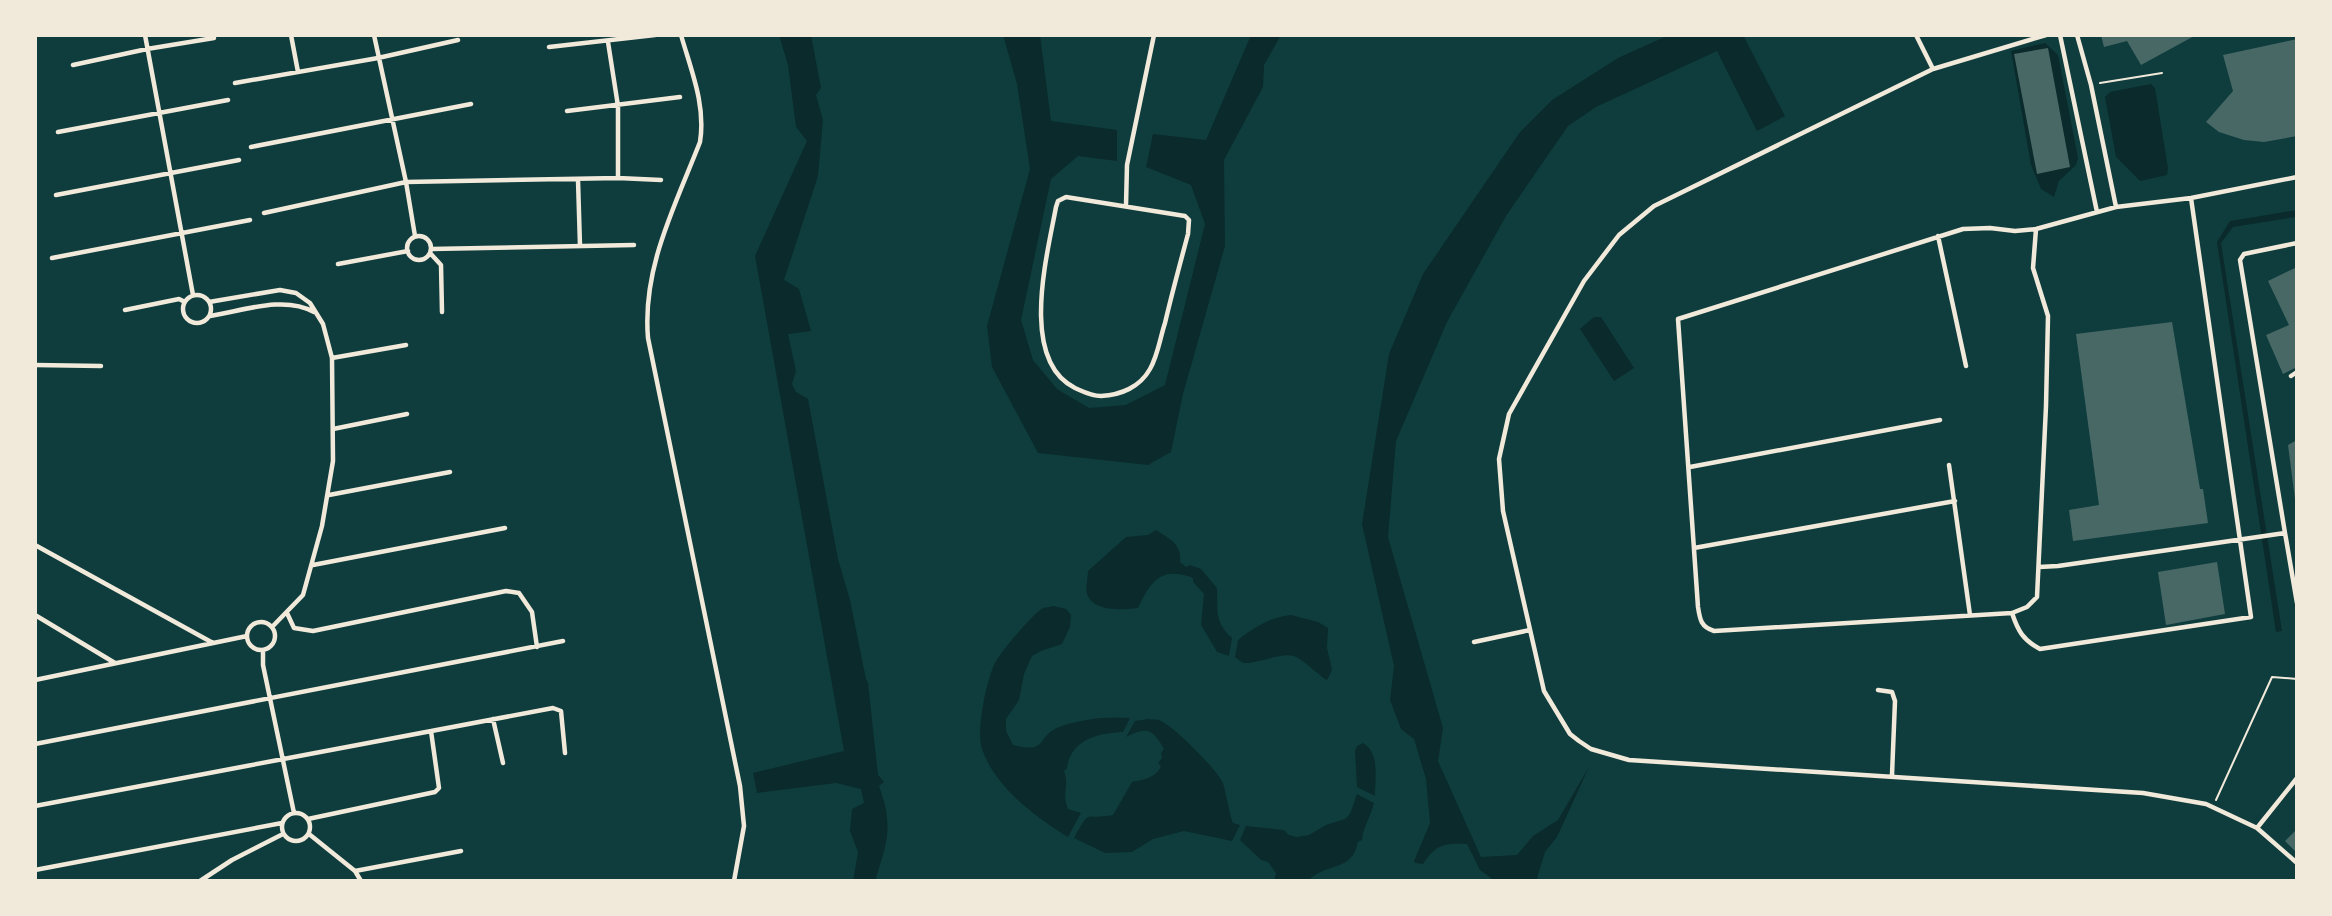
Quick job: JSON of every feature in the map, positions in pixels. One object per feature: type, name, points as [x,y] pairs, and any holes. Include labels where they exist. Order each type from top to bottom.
[{"type":"street","points":[[145,35],[194,295]]},
{"type":"street","points":[[292,35],[298,72]]},
{"type":"street","points":[[374,35],[415,236]]},
{"type":"street","points":[[549,47],[655,35]]},
{"type":"street","points":[[681,35],[699,99],[702,130],[700,142],[653,264],[646,313],[648,338],[740,786],[744,826],[734,881]]},
{"type":"street","points":[[1126,205],[1127,165],[1154,35]]},
{"type":"street","points":[[1916,35],[1933,69]]},
{"type":"street","points":[[2046,35],[1933,69],[1654,206],[1619,235],[1599,260],[1560,320],[1509,414],[1499,459],[1501,500],[1544,691],[1570,734],[1591,749],[1629,760],[2123,790],[2206,804],[2257,828],[2297,863]]},
{"type":"street","points":[[2060,35],[2096,212]]},
{"type":"street","points":[[2077,35],[2091,85],[2116,207]]},
{"type":"street","points":[[73,65],[214,38]]},
{"type":"street","points":[[235,83],[378,58],[457,40]]},
{"type":"street","points":[[608,42],[618,106],[618,178]]},
{"type":"street","points":[[567,111],[680,97]]},
{"type":"street","points":[[58,132],[228,100]]},
{"type":"street","points":[[251,147],[471,104]]},
{"type":"street","points":[[56,195],[239,160]]},
{"type":"street","points":[[2036,229],[2033,268],[2048,316],[2037,597],[2027,607],[2012,613],[1714,631],[1702,624],[1699,617],[1678,319],[1963,229],[2036,229],[2116,207],[2191,198],[2297,177]]},
{"type":"street","points":[[264,212],[406,182],[618,178],[661,180]]},
{"type":"street","points":[[578,180],[580,246]]},
{"type":"street","points":[[1071,197],[1126,205],[1185,216],[1190,226],[1156,357],[1150,369],[1133,388],[1092,396],[1072,387],[1060,377],[1047,356],[1043,338],[1043,276],[1058,201],[1071,197]]},
{"type":"street","points":[[2012,613],[2017,631],[2026,642],[2040,649],[2251,617],[2191,198]]},
{"type":"street","points":[[52,258],[250,220]]},
{"type":"street","points":[[415,236],[408,243],[408,251],[412,257],[420,260],[431,251],[634,245]]},
{"type":"street","points":[[415,236],[426,238],[441,265],[442,312]]},
{"type":"street","points":[[1938,236],[1966,366]]},
{"type":"street","points":[[2297,243],[2244,254],[2240,260],[2297,603]]},
{"type":"street","points":[[338,264],[408,251]]},
{"type":"street","points":[[209,302],[280,290],[296,293],[310,303],[314,313]]},
{"type":"street","points":[[210,316],[209,302],[202,296],[194,295],[185,302],[183,314],[189,321],[198,324],[210,316],[285,304],[302,305],[314,313],[323,324],[332,358],[332,461],[328,495],[313,565],[303,595],[272,627]]},
{"type":"street","points":[[125,310],[178,299],[185,302]]},
{"type":"street","points":[[332,358],[406,345]]},
{"type":"street","points":[[35,365],[102,366]]},
{"type":"street","points":[[2291,376],[2297,372]]},
{"type":"street","points":[[333,429],[407,414]]},
{"type":"street","points":[[1690,467],[1940,420]]},
{"type":"street","points":[[1949,465],[1970,615]]},
{"type":"street","points":[[328,495],[450,472]]},
{"type":"street","points":[[1694,548],[1955,501]]},
{"type":"street","points":[[313,565],[505,528]]},
{"type":"street","points":[[2039,567],[2062,566],[2285,533]]},
{"type":"street","points":[[35,545],[214,643]]},
{"type":"street","points":[[287,613],[294,628],[313,631],[506,592],[519,593],[532,612],[537,647]]},
{"type":"street","points":[[35,614],[116,663]]},
{"type":"street","points":[[264,622],[275,631],[275,641],[264,650],[250,645],[247,636],[249,628],[256,623],[264,622]]},
{"type":"street","points":[[1474,642],[1530,630]]},
{"type":"street","points":[[35,680],[247,636]]},
{"type":"street","points":[[35,744],[563,641]]},
{"type":"street","points":[[264,650],[263,665],[294,813]]},
{"type":"street","points":[[1878,690],[1892,692],[1895,701],[1892,775]]},
{"type":"street","points":[[35,806],[558,708],[562,716],[565,753]]},
{"type":"street","points":[[493,719],[503,763]]},
{"type":"street","points":[[308,819],[435,792],[439,788],[439,776],[431,731]]},
{"type":"street","points":[[2257,828],[2297,778]]},
{"type":"street","points":[[35,870],[282,823],[294,813],[304,815],[308,819],[309,834],[302,841],[291,841],[283,834],[282,823]]},
{"type":"street","points":[[200,881],[232,860],[283,834]]},
{"type":"street","points":[[309,834],[355,871],[361,881]]},
{"type":"street","points":[[355,871],[461,851]]},
{"type":"path","points":[[2091,85],[2162,73]]},
{"type":"path","points":[[2213,808],[2272,677],[2297,679]]},
{"type":"water","points":[[779,35],[811,35],[821,88],[816,95],[823,120],[818,176],[784,280],[799,289],[811,331],[788,334],[796,371],[792,384],[796,392],[808,399],[838,559],[868,683],[878,775],[884,782],[879,786],[884,800],[887,834],[875,881],[853,881],[858,852],[850,831],[852,809],[864,803],[861,789],[836,783],[757,793],[753,773],[844,751],[755,256],[807,141],[796,127],[788,65]]},
{"type":"water","points":[[1003,35],[1040,35],[1051,121],[1117,130],[1117,161],[1078,156],[1051,179],[1021,320],[1033,360],[1057,389],[1089,408],[1126,405],[1165,385],[1205,224],[1191,185],[1146,167],[1153,134],[1206,140],[1251,35],[1281,35],[1264,65],[1263,87],[1224,160],[1225,246],[1183,394],[1171,452],[1148,465],[1038,453],[992,367],[987,326],[1030,169],[1017,84]]},
{"type":"water","points":[[1669,35],[1743,35],[1785,116],[1757,131],[1717,51],[1596,107],[1568,126],[1506,216],[1447,322],[1396,441],[1388,537],[1443,728],[1438,761],[1481,857],[1517,855],[1533,836],[1558,820],[1589,767],[1557,837],[1545,852],[1537,878],[1542,881],[1495,881],[1480,870],[1467,844],[1441,846],[1432,852],[1423,864],[1415,863],[1430,823],[1426,779],[1414,739],[1401,729],[1390,700],[1394,666],[1362,524],[1389,354],[1423,274],[1520,132],[1552,100],[1618,58]]},
{"type":"water","points":[[2045,43],[2058,55],[2078,158],[2076,165],[2059,181],[2054,197],[2041,189],[2031,165],[2011,51]]},
{"type":"water","points":[[2151,84],[2155,88],[2168,168],[2167,175],[2140,181],[2116,157],[2105,97],[2110,92]]},
{"type":"water","points":[[2297,210],[2296,217],[2233,227],[2221,243],[2282,631],[2276,632],[2217,242],[2230,221]]},
{"type":"water","points":[[1594,317],[1601,317],[1634,368],[1614,381],[1580,329]]},
{"type":"water","points":[[1156,530],[1177,546],[1180,562],[1186,567],[1190,565],[1201,569],[1217,588],[1220,621],[1232,638],[1229,656],[1217,652],[1201,625],[1204,594],[1193,582],[1193,578],[1173,574],[1158,578],[1138,608],[1109,609],[1090,600],[1086,592],[1088,571],[1126,537],[1148,535]]},
{"type":"water","points":[[1054,606],[1066,609],[1071,615],[1070,627],[1062,644],[1032,656],[1024,674],[1019,700],[1006,719],[1006,731],[1013,745],[1037,746],[1052,731],[1076,722],[1130,718],[1123,732],[1095,736],[1080,745],[1069,758],[1064,771],[1066,803],[1068,809],[1081,813],[1068,837],[1042,820],[1006,788],[988,763],[980,741],[985,695],[997,660],[1038,611]]},
{"type":"water","points":[[1291,615],[1318,622],[1328,628],[1327,648],[1332,670],[1327,680],[1294,656],[1243,663],[1235,657],[1238,640],[1244,635],[1270,620]]},
{"type":"water","points":[[1159,720],[1174,730],[1218,775],[1233,823],[1240,825],[1232,841],[1184,831],[1153,839],[1132,852],[1105,853],[1074,838],[1086,818],[1113,815],[1132,782],[1149,778],[1159,770],[1161,766],[1158,763],[1164,749],[1153,734],[1139,731],[1126,737],[1135,721]]},
{"type":"water","points":[[1363,743],[1374,759],[1375,796],[1357,787],[1355,751],[1357,746]]},
{"type":"water","points":[[1357,794],[1374,803],[1362,840],[1344,863],[1322,871],[1308,881],[1274,881],[1276,873],[1268,862],[1261,860],[1240,840],[1246,826],[1284,830],[1297,837],[1309,835],[1326,825],[1345,819],[1350,814]]},
{"type":"building","points":[[2101,35],[2196,35],[2141,65],[2127,41],[2104,47]]},
{"type":"building","points":[[2297,39],[2297,136],[2264,142],[2244,140],[2219,132],[2206,122],[2233,91],[2223,55]]},
{"type":"building","points":[[2048,48],[2070,167],[2037,174],[2014,54]]},
{"type":"building","points":[[2295,268],[2297,367],[2283,374],[2266,335],[2289,325],[2268,281]]},
{"type":"building","points":[[2172,322],[2208,523],[2073,541],[2069,510],[2099,505],[2076,334]]},
{"type":"building","points":[[2297,440],[2297,499],[2295,499],[2288,445]]},
{"type":"building","points":[[2217,562],[2225,614],[2166,625],[2158,572]]},
{"type":"building","points":[[2297,829],[2297,853],[2285,841]]}]
